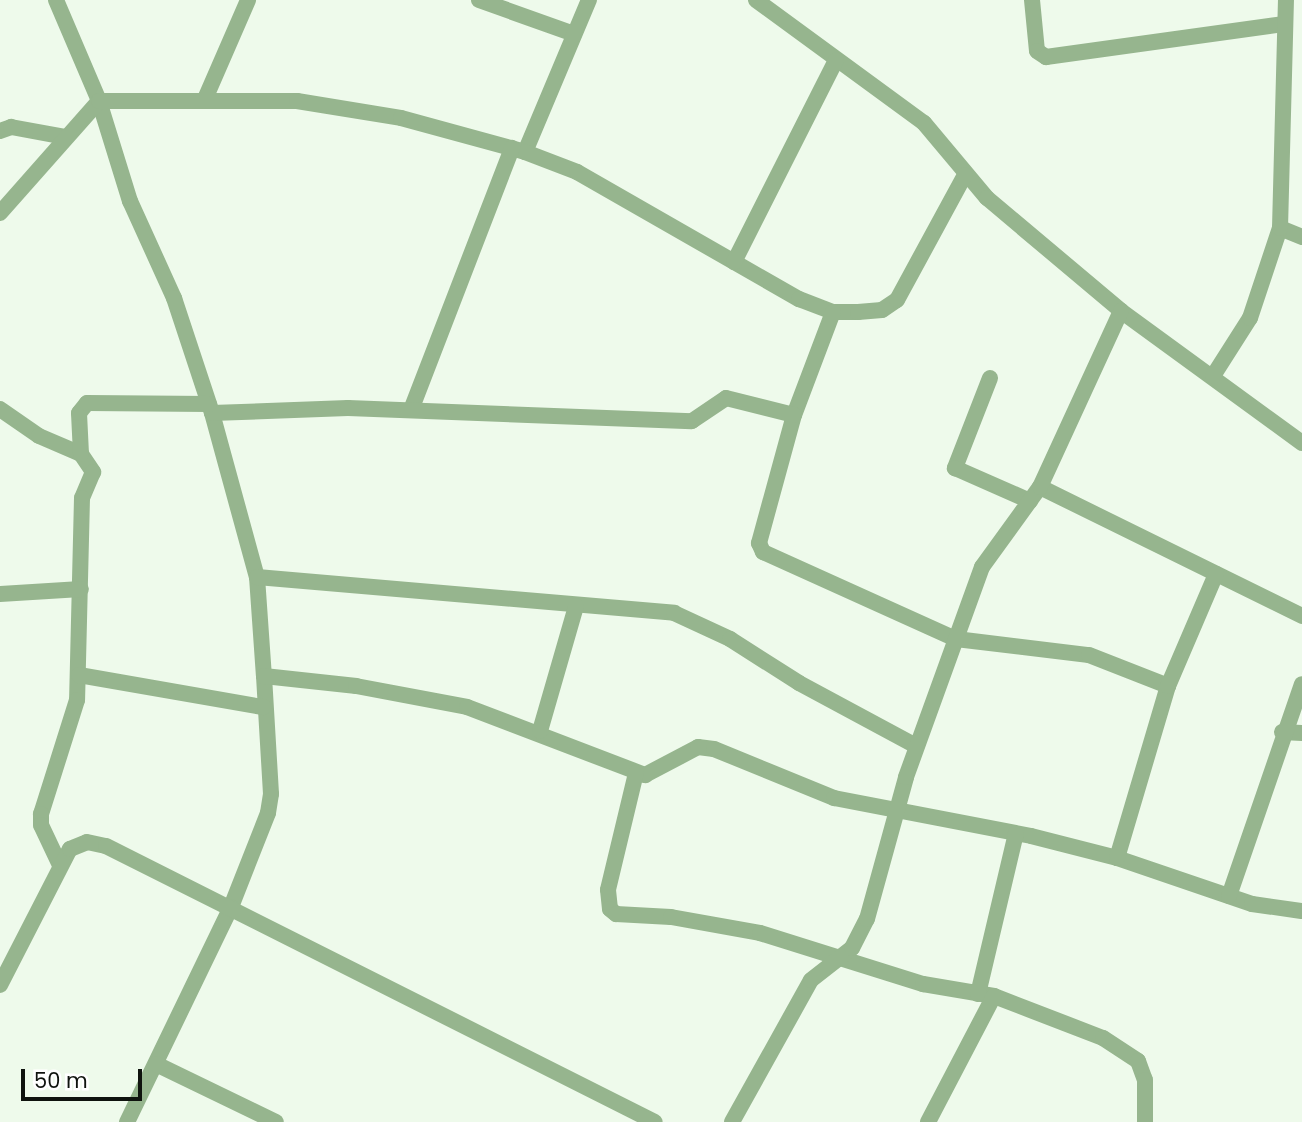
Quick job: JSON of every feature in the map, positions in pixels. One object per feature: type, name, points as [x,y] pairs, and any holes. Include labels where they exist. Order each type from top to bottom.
[{"type":"street","points":[[56,0],[99,101],[130,201],[174,298],[210,408],[257,577],[264,676],[263,707],[271,794],[231,907],[127,1122]]},
{"type":"street","points":[[205,99],[248,0]]},
{"type":"street","points":[[479,0],[574,34]]},
{"type":"street","points":[[411,410],[518,150],[589,0]]},
{"type":"street","points":[[756,0],[924,123],[965,175],[1121,311],[1302,443]]},
{"type":"street","points":[[1031,0],[1037,51],[1046,57],[1285,24]]},
{"type":"street","points":[[1213,376],[1250,318],[1279,228],[1286,0]]},
{"type":"street","points":[[734,262],[836,60]]},
{"type":"street","points":[[0,213],[99,101],[297,101],[351,108],[518,150],[577,172],[799,299],[833,312],[882,310],[897,300],[965,175]]},
{"type":"street","points":[[0,131],[11,127],[66,137]]},
{"type":"street","points":[[1279,228],[1302,237]]},
{"type":"street","points":[[732,1122],[811,980],[852,948],[867,919],[916,746],[982,567],[1040,487],[1121,311]]},
{"type":"street","points":[[833,312],[793,415],[759,543],[763,552],[956,639],[1089,655],[1168,686]]},
{"type":"street","points":[[990,378],[955,468],[1030,501]]},
{"type":"street","points":[[59,863],[41,825],[41,814],[75,709],[79,675],[82,498],[93,472],[81,454],[79,412],[87,403],[210,408],[411,410],[692,421],[726,398],[793,415]]},
{"type":"street","points":[[0,409],[39,436],[81,454]]},
{"type":"street","points":[[1040,487],[1302,616]]},
{"type":"street","points":[[1117,858],[1168,686],[1216,574]]},
{"type":"street","points":[[257,577],[576,606],[658,609],[681,616],[916,746]]},
{"type":"street","points":[[0,594],[81,589]]},
{"type":"street","points":[[540,731],[576,606]]},
{"type":"street","points":[[79,675],[263,707]]},
{"type":"street","points":[[264,676],[356,685],[467,707],[540,731],[636,773],[654,774],[698,747],[714,749],[834,798],[1016,833],[1117,858],[1228,896],[1302,911]]},
{"type":"street","points":[[1228,896],[1282,732],[1302,684]]},
{"type":"street","points":[[1282,732],[1302,733]]},
{"type":"street","points":[[636,773],[608,890],[610,909],[616,914],[712,923],[923,984],[986,995],[1103,1038],[1138,1061],[1145,1080],[1145,1122]]},
{"type":"street","points":[[928,1122],[986,995],[1016,833]]},
{"type":"street","points":[[0,985],[7,958],[59,863],[70,849],[87,842],[106,846],[231,907],[656,1122]]},
{"type":"street","points":[[156,1064],[276,1122]]}]
